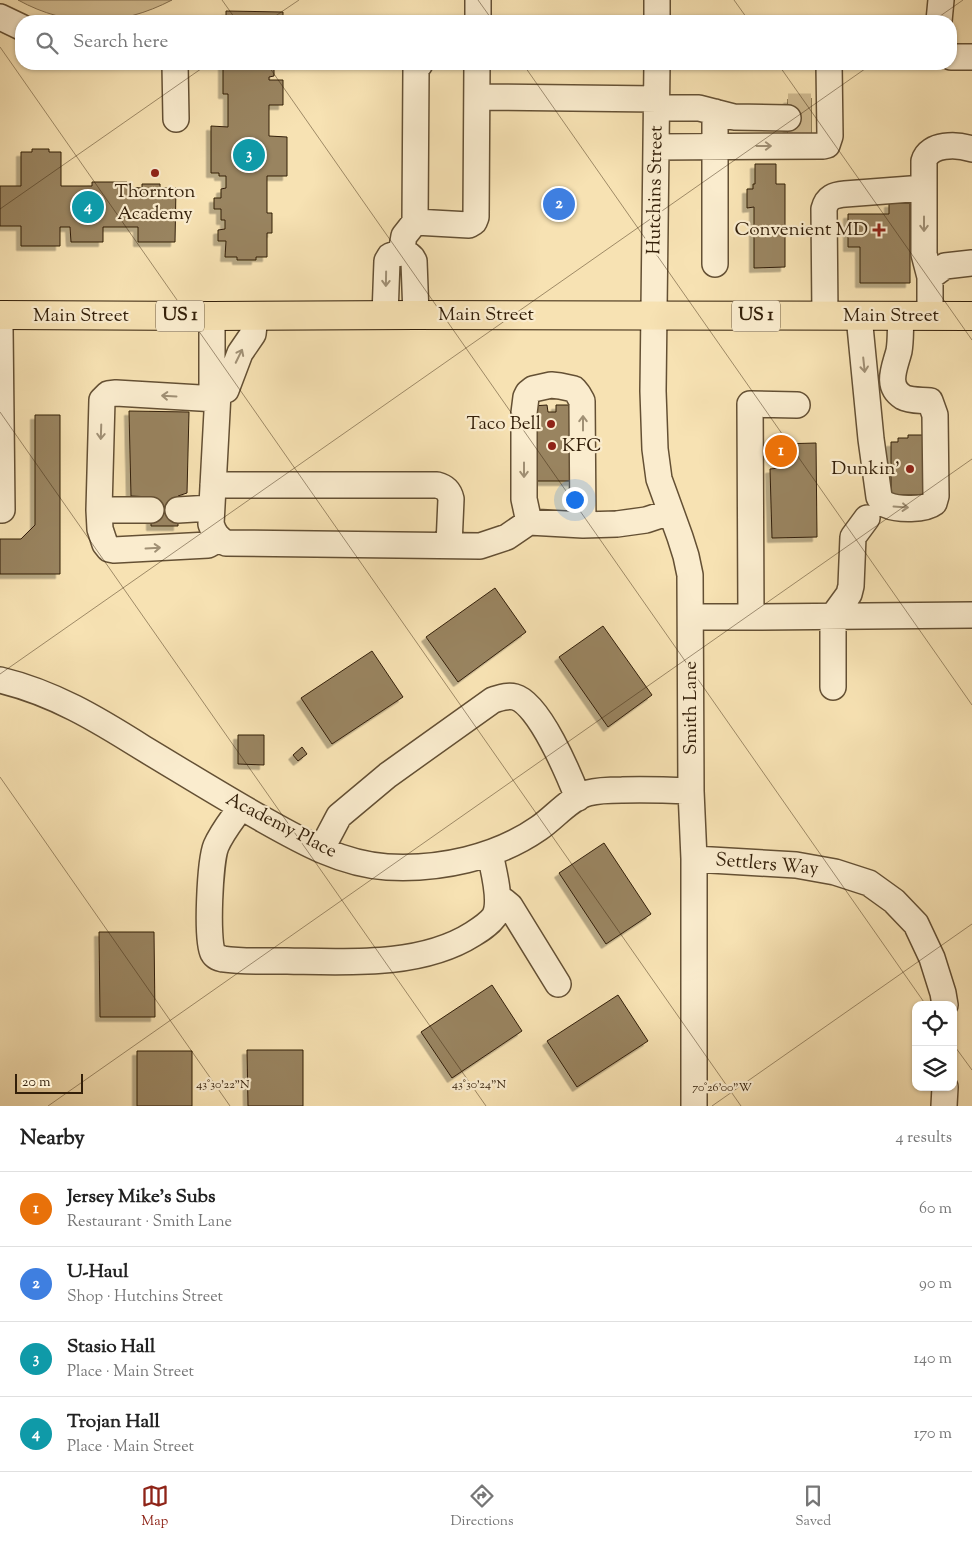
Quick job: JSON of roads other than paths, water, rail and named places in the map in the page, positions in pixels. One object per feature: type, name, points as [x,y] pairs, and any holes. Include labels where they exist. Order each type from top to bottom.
[{"type":"main road","name":"Main Street","points":[[0,315],[972,316]]},
{"type":"street","points":[[478,0],[478,15]]},
{"type":"street","points":[[657,0],[657,15]]},
{"type":"street","points":[[940,15],[941,0]]},
{"type":"street","points":[[0,17],[15,24]]},
{"type":"street","points":[[957,57],[972,56]]},
{"type":"street","points":[[175,70],[176,119]]},
{"type":"street","points":[[401,253],[404,236],[415,222],[416,70]]},
{"type":"street","points":[[415,222],[469,225],[474,222],[476,217],[477,70]]},
{"type":"street","name":"Hutchins Street","points":[[654,316],[657,70]]},
{"type":"street","points":[[810,117],[827,70]]},
{"type":"street","points":[[477,97],[657,104],[699,108],[724,115],[749,129],[810,117]]},
{"type":"street","points":[[715,264],[715,146],[724,115]]},
{"type":"street","points":[[656,147],[827,145],[828,142],[810,117]]},
{"type":"street","points":[[930,316],[930,276],[924,254],[925,155],[931,150],[946,146],[965,146],[972,149]]},
{"type":"street","points":[[826,316],[824,209],[829,198],[838,194],[924,188]]},
{"type":"street","points":[[385,315],[387,261],[390,256],[407,253],[412,256],[414,261],[416,315]]},
{"type":"street","points":[[930,276],[945,266],[972,263]]},
{"type":"street","points":[[212,316],[212,386],[218,396],[211,524],[219,539],[226,543],[480,546],[508,537],[529,522],[584,525],[632,523],[670,512]]},
{"type":"street","points":[[219,539],[208,544],[110,549],[102,539],[100,529],[102,400],[108,394],[116,393],[218,396],[226,390],[240,353],[253,334],[255,316]]},
{"type":"street","name":"Smith Lane","points":[[654,316],[654,449],[660,479],[686,556],[690,575],[691,791],[694,859],[694,1106]]},
{"type":"street","points":[[859,316],[871,439],[879,496],[882,502],[895,508],[926,507],[934,503],[936,496],[935,415],[930,401],[905,398],[897,392],[892,382],[899,350],[901,317]]},
{"type":"street","points":[[0,328],[2,510],[0,510]]},
{"type":"street","points":[[529,522],[524,499],[524,403],[528,393],[534,389],[551,385],[574,389],[582,401],[584,525]]},
{"type":"street","points":[[751,617],[750,404],[797,405]]},
{"type":"street","points":[[178,510],[212,496],[437,485],[442,486],[449,492],[451,499],[448,545]]},
{"type":"street","points":[[99,510],[151,510]]},
{"type":"street","points":[[833,687],[833,616],[849,594],[853,537],[868,518]]},
{"type":"street","points":[[691,617],[972,615]]},
{"type":"street","name":"Academy Place","points":[[0,680],[18,684],[58,699],[92,716],[241,807],[321,850],[349,860],[387,867],[432,866],[490,853],[522,839],[578,798],[588,793],[656,789],[691,791]]},
{"type":"street","points":[[321,850],[339,816],[353,803],[388,775],[493,700],[507,696],[517,697],[532,710],[560,757],[578,798]]},
{"type":"street","points":[[241,807],[216,846],[212,858],[210,875],[210,938],[213,953],[216,957],[223,959],[344,962],[400,958],[431,953],[461,941],[488,924],[494,916],[498,899],[490,853]]},
{"type":"street","name":"Settlers Way","points":[[694,859],[796,865],[835,872],[869,883],[894,901],[916,924],[932,958],[944,1001]]},
{"type":"street","points":[[498,899],[510,906],[558,984]]},
{"type":"street","points":[[944,1106],[945,1091]]},
{"type":"tunnel","points":[[788,106],[811,106]]},
{"type":"tunnel","points":[[788,129],[811,129]]},
{"type":"place","name":"Stasio Hall","points":[[249,155]]},
{"type":"place","name":"Thornton Academy","points":[[155,173]]},
{"type":"place","name":"U-Haul","points":[[559,204]]},
{"type":"place","name":"Trojan Hall","points":[[88,207]]},
{"type":"place","name":"Convenient MD","points":[[879,230]]},
{"type":"place","name":"Taco Bell","points":[[551,424]]},
{"type":"place","name":"KFC","points":[[552,446]]},
{"type":"place","name":"Jersey Mike's Subs","points":[[781,451]]},
{"type":"place","name":"Dunkin'","points":[[910,469]]}]
